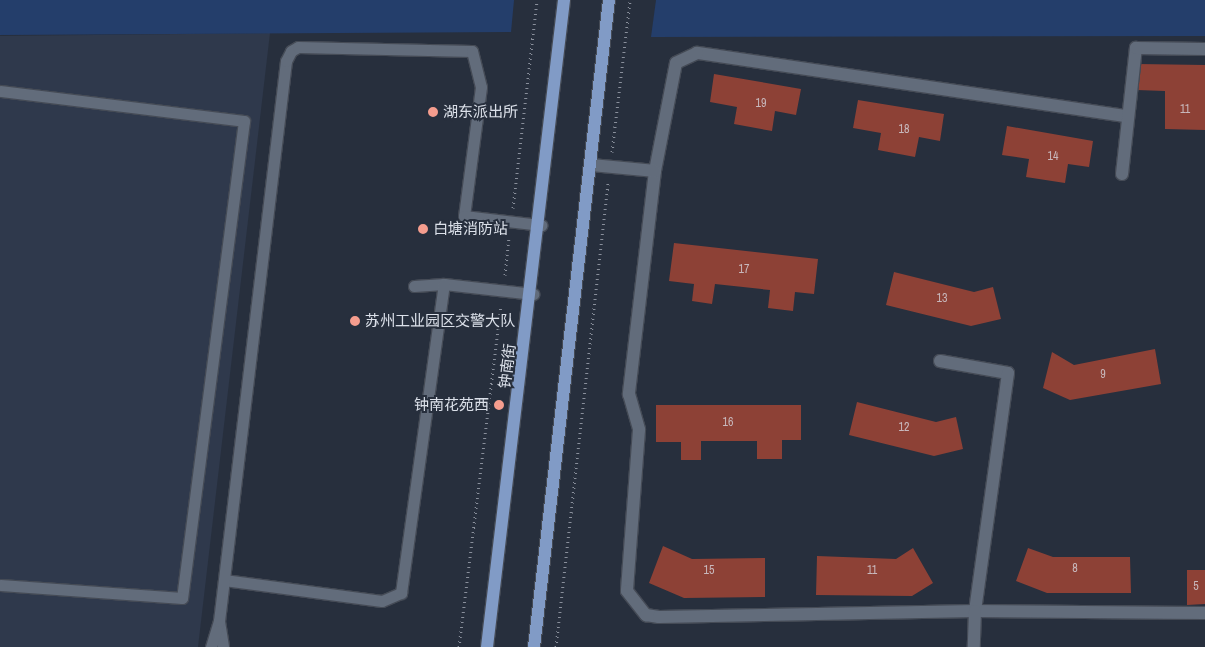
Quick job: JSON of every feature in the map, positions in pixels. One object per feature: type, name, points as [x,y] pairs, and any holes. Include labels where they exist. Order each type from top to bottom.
[{"type":"main road","name":"钟南街","points":[[487,647],[533,294],[564,0]]},
{"type":"main road","points":[[534,647],[592,165],[609,0]]},
{"type":"street","points":[[1122,174],[1125,116],[1136,48],[1205,48]]},
{"type":"street","points":[[1125,116],[696,53],[676,63],[671,73],[655,171],[629,394],[639,430],[626,591],[632,603],[646,614],[659,617],[975,611],[1205,614]]},
{"type":"street","points":[[592,165],[655,171]]},
{"type":"street","points":[[940,362],[1008,373],[975,611],[974,647]]},
{"type":"lane","points":[[210,647],[219,621],[286,61],[291,51],[298,47],[472,51],[481,87],[464,216],[541,225]]},
{"type":"lane","points":[[0,91],[244,121],[182,598],[0,585]]},
{"type":"lane","points":[[224,580],[382,601],[401,593],[444,284]]},
{"type":"lane","points":[[414,286],[444,284],[533,294]]},
{"type":"lane","points":[[219,621],[223,647]]},
{"type":"path","points":[[459,647],[537,0]]},
{"type":"path","points":[[556,647],[630,0]]},
{"type":"shaded area","points":[[0,0],[514,0],[511,32],[0,35]]},
{"type":"shaded area","points":[[656,0],[1205,0],[1205,36],[651,37]]},
{"type":"shaded area","points":[[270,33],[198,647],[0,647],[0,36]]},
{"type":"building","points":[[1138,64],[1205,65],[1205,130],[1165,129],[1165,91],[1137,90]]},
{"type":"building","points":[[714,74],[801,89],[796,115],[775,111],[772,131],[734,124],[737,107],[710,102]]},
{"type":"building","points":[[858,100],[944,114],[940,141],[919,137],[915,157],[878,150],[881,133],[853,128]]},
{"type":"building","points":[[1007,126],[1093,141],[1089,167],[1068,164],[1065,183],[1026,177],[1029,159],[1002,155]]},
{"type":"building","points":[[674,243],[818,259],[814,294],[795,292],[793,311],[768,308],[770,290],[715,284],[712,304],[692,301],[694,284],[669,281]]},
{"type":"building","points":[[894,272],[974,292],[993,287],[1001,319],[971,326],[886,305]]},
{"type":"building","points":[[1155,349],[1161,384],[1070,400],[1043,388],[1052,352],[1074,365]]},
{"type":"building","points":[[857,402],[936,422],[956,417],[963,449],[934,456],[849,435]]},
{"type":"building","points":[[656,405],[801,405],[801,440],[782,440],[782,459],[757,459],[757,441],[701,441],[701,460],[681,460],[681,442],[656,442]]},
{"type":"building","points":[[663,546],[692,559],[765,558],[765,597],[684,598],[649,583]]},
{"type":"building","points":[[913,548],[933,583],[912,596],[816,595],[817,556],[896,559]]},
{"type":"building","points":[[1028,548],[1053,557],[1130,557],[1131,593],[1047,593],[1016,581]]},
{"type":"building","points":[[1187,570],[1205,570],[1205,604],[1187,605]]},
{"type":"place","name":"湖东派出所","points":[[433,112]]},
{"type":"place","name":"白塘消防站","points":[[423,229]]},
{"type":"place","name":"苏州工业园区交警大队","points":[[355,321]]},
{"type":"place","name":"钟南花苑西","points":[[499,405]]}]
